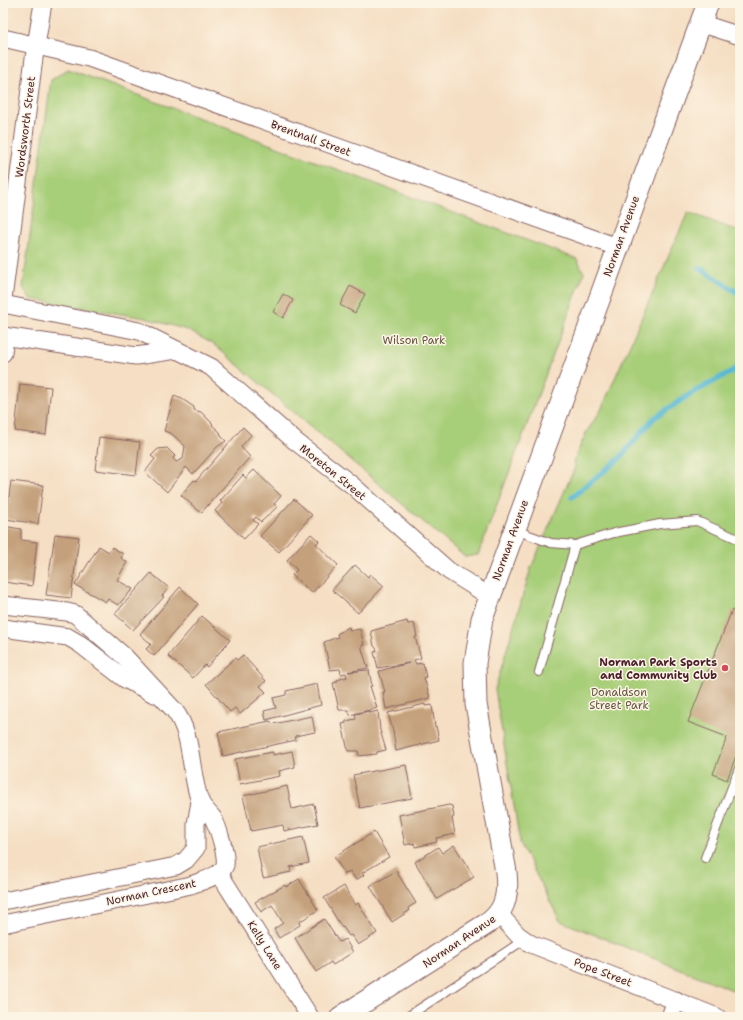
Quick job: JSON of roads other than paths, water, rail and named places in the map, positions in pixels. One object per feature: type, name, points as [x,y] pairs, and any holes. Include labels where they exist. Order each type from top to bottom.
[{"type":"street","name":"Wordsworth Street","points":[[3,299],[36,44],[43,3]]},
{"type":"street","name":"Norman Avenue","points":[[341,1017],[485,925],[499,914],[504,904],[507,891],[506,872],[481,741],[474,683],[477,644],[489,596],[708,3]]},
{"type":"street","points":[[700,23],[740,36]]},
{"type":"street","name":"Brentnall Street","points":[[3,38],[36,44],[89,58],[617,247]]},
{"type":"street","name":"Moreton Street","points":[[3,304],[139,331],[211,367],[295,441],[352,485],[449,571],[489,596]]},
{"type":"street","points":[[3,353],[4,336],[136,356],[177,350]]},
{"type":"street","name":"Norman Crescent","points":[[3,605],[75,614],[125,657],[174,710],[180,720],[186,738],[200,802],[196,824],[196,848],[186,860],[176,866],[3,901]]},
{"type":"street","name":"Norman Crescent","points":[[3,628],[68,638],[80,644],[125,679],[162,698]]},
{"type":"street","name":"Norman Crescent","points":[[3,924],[191,884],[219,873],[223,869],[225,863],[219,832],[212,818],[200,802]]},
{"type":"street","name":"Kelly Lane","points":[[219,873],[310,1017]]},
{"type":"street","name":"Pope Street","points":[[499,914],[512,930],[524,940],[547,951],[717,1017]]},
{"type":"street","points":[[670,1017],[676,1000]]},
{"type":"lane","points":[[514,530],[551,544],[575,545],[614,533],[660,524],[697,521],[740,540]]},
{"type":"lane","points":[[539,672],[575,545]]},
{"type":"lane","points":[[705,858],[740,766]]},
{"type":"lane","points":[[407,1017],[524,940]]},
{"type":"waterway","points":[[700,268],[740,294]]},
{"type":"waterway","points":[[572,497],[619,459],[653,419],[689,395],[740,367]]},
{"type":"place","name":"Norman Park Sports and Community Club","points":[[725,668]]},
{"type":"park label","name":"Wilson Park","points":[[414,340]]},
{"type":"park label","name":"Donaldson Street Park","points":[[619,698]]}]
